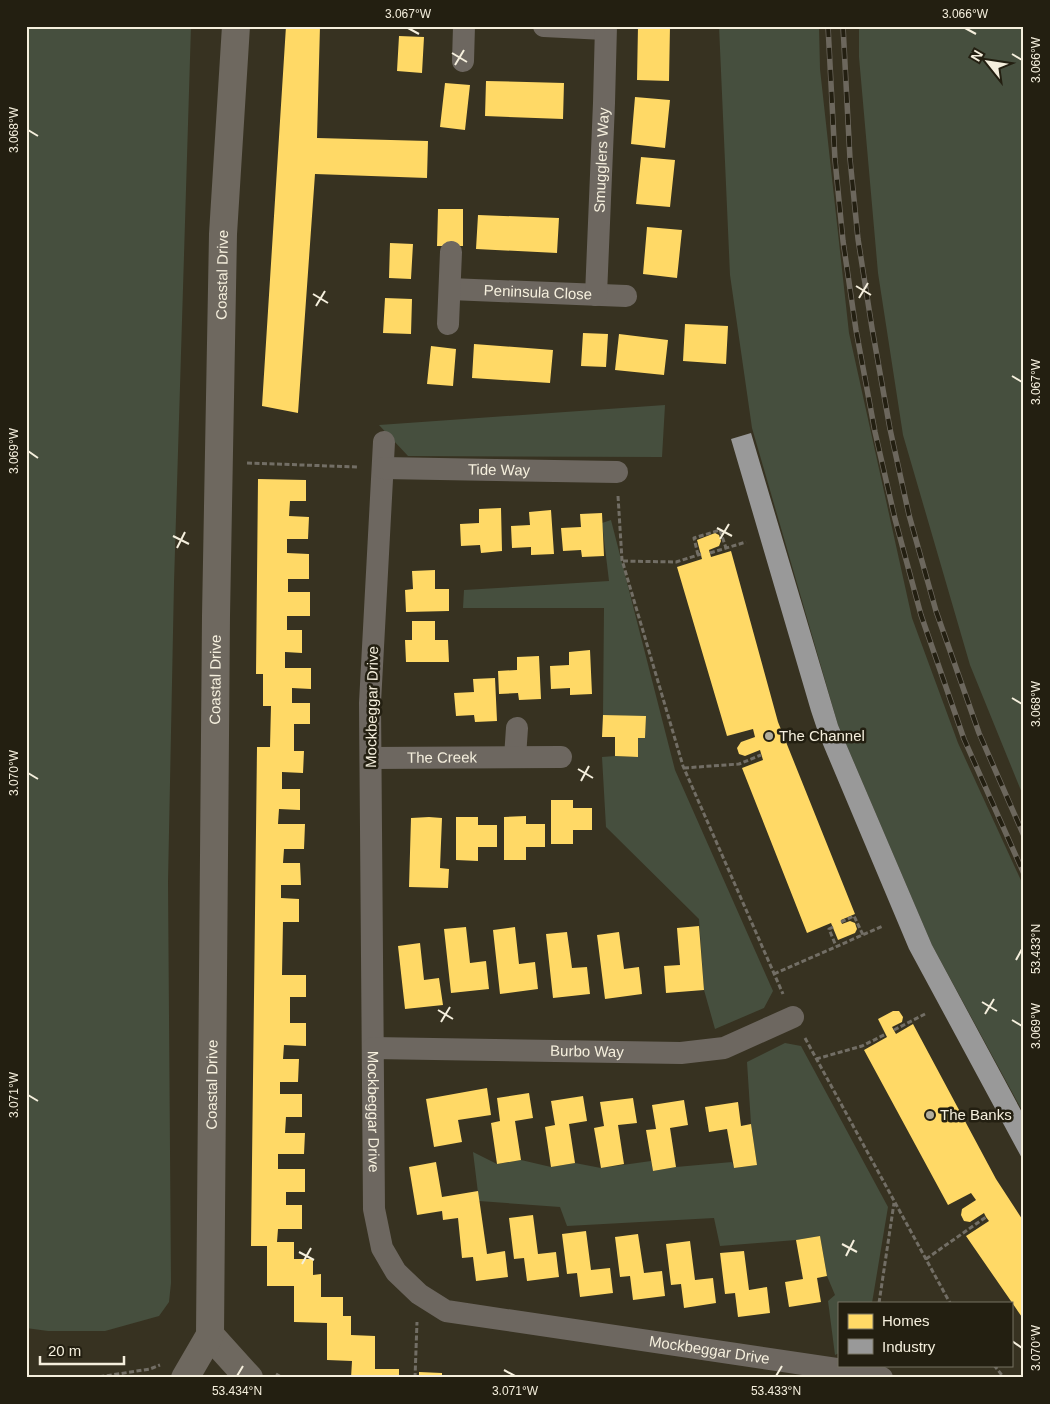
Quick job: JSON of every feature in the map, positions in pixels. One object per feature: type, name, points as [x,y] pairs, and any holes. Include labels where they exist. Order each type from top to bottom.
[{"type":"street","name":"Coastal Drive","points":[[186,1378],[210,1335],[212,945],[223,234],[236,26]]},
{"type":"street","points":[[463,61],[464,26]]},
{"type":"street","points":[[544,26],[605,28]]},
{"type":"street","name":"Smugglers Way","points":[[596,295],[604,103],[605,28]]},
{"type":"street","points":[[448,324],[451,252]]},
{"type":"street","name":"Peninsula Close","points":[[450,288],[626,296]]},
{"type":"street","name":"Mockbeggar Drive","points":[[384,442],[370,703],[374,1209],[382,1248],[396,1272],[419,1294],[446,1311],[877,1375],[882,1378]]},
{"type":"street","name":"Tide Way","points":[[383,468],[616,472]]},
{"type":"street","points":[[515,757],[517,728]]},
{"type":"street","name":"The Creek","points":[[371,758],[561,757]]},
{"type":"street","name":"Burbo Way","points":[[373,1048],[681,1053],[724,1048],[793,1017]]},
{"type":"street","points":[[210,1335],[249,1378]]},
{"type":"path","points":[[219,462],[383,468]]},
{"type":"path","points":[[616,472],[622,561],[684,768],[793,1017],[949,1302]]},
{"type":"path","points":[[622,561],[676,562],[700,554],[694,538],[720,530],[726,548]]},
{"type":"path","points":[[710,553],[746,542]]},
{"type":"path","points":[[684,768],[740,764],[761,755]]},
{"type":"path","points":[[842,922],[854,916],[863,935]]},
{"type":"path","points":[[774,974],[883,926]]},
{"type":"path","points":[[833,927],[829,929],[836,946]]},
{"type":"path","points":[[894,1030],[925,1014]]},
{"type":"path","points":[[816,1059],[862,1046],[886,1034]]},
{"type":"path","points":[[879,1302],[894,1202]]},
{"type":"path","points":[[926,1259],[986,1217]]},
{"type":"path","points":[[415,1378],[419,1294]]},
{"type":"path","points":[[995,1366],[1004,1378]]},
{"type":"green space","points":[[26,26],[191,26],[174,583],[168,882],[171,1283],[169,1302],[159,1316],[105,1331],[48,1331],[26,1328]]},
{"type":"green space","points":[[719,26],[819,26],[820,69],[849,333],[912,618],[958,743],[1024,887],[1024,1114],[932,945],[838,725],[752,428],[730,275]]},
{"type":"green space","points":[[859,26],[1024,26],[1024,798],[970,665],[903,435],[878,273],[859,57]]},
{"type":"green space","points":[[665,405],[662,457],[408,456],[379,425]]},
{"type":"green space","points":[[611,520],[675,770],[773,991],[764,1008],[715,1029],[704,990],[699,919],[606,827],[602,757],[637,757],[638,738],[645,738],[646,717],[603,715],[604,608],[463,608],[464,590],[609,581],[602,523]]},
{"type":"green space","points":[[785,1043],[801,1046],[888,1207],[872,1302],[838,1302],[838,1354],[835,1355],[828,1301],[835,1295],[827,1276],[820,1236],[796,1240],[720,1246],[714,1218],[567,1226],[560,1207],[479,1201],[473,1152],[497,1164],[521,1160],[551,1167],[575,1163],[601,1168],[651,1161],[653,1171],[732,1162],[734,1168],[757,1165],[751,1124],[747,1062]]},
{"type":"building: Homes","points":[[286,26],[320,26],[317,138],[428,141],[427,178],[315,174],[298,413],[262,406]]},
{"type":"building: Homes","points":[[638,26],[670,26],[669,81],[637,80]]},
{"type":"building: Homes","points":[[399,36],[424,37],[422,73],[397,71]]},
{"type":"building: Homes","points":[[486,81],[564,83],[563,119],[485,116]]},
{"type":"building: Homes","points":[[445,83],[470,85],[465,130],[440,127]]},
{"type":"building: Homes","points":[[635,97],[670,100],[665,148],[631,144]]},
{"type":"building: Homes","points":[[641,157],[675,160],[670,207],[636,204]]},
{"type":"building: Homes","points":[[438,209],[463,209],[463,246],[437,246]]},
{"type":"building: Homes","points":[[478,215],[559,218],[557,253],[476,249]]},
{"type":"building: Homes","points":[[647,227],[682,230],[677,278],[643,274]]},
{"type":"building: Homes","points":[[390,243],[413,244],[411,279],[389,278]]},
{"type":"building: Homes","points":[[385,298],[412,299],[411,334],[383,333]]},
{"type":"building: Homes","points":[[685,324],[728,326],[726,364],[683,361]]},
{"type":"building: Homes","points":[[583,333],[608,334],[606,367],[581,366]]},
{"type":"building: Homes","points":[[619,334],[668,340],[664,375],[615,370]]},
{"type":"building: Homes","points":[[474,344],[553,350],[550,383],[472,378]]},
{"type":"building: Homes","points":[[431,346],[456,349],[453,386],[427,384]]},
{"type":"building: Homes","points":[[258,479],[306,480],[306,501],[290,501],[289,516],[309,517],[308,539],[287,539],[287,553],[309,554],[309,579],[288,579],[288,592],[310,592],[310,616],[287,616],[287,630],[302,630],[302,653],[285,652],[285,668],[311,668],[311,689],[292,688],[292,703],[310,703],[310,724],[294,724],[294,751],[304,751],[303,773],[282,772],[282,789],[300,789],[300,810],[279,809],[278,824],[305,824],[304,849],[284,849],[283,863],[300,863],[301,885],[281,885],[281,898],[299,899],[299,922],[283,922],[282,975],[306,975],[306,997],[290,997],[290,1023],[306,1023],[306,1046],[284,1045],[283,1059],[299,1059],[298,1082],[280,1082],[280,1094],[302,1094],[302,1117],[286,1117],[285,1133],[305,1133],[304,1154],[278,1154],[278,1169],[305,1169],[305,1192],[286,1192],[286,1205],[302,1205],[302,1229],[278,1229],[277,1242],[294,1242],[294,1259],[313,1259],[313,1275],[321,1274],[321,1297],[343,1297],[343,1316],[351,1316],[351,1335],[375,1336],[375,1369],[399,1369],[399,1378],[351,1378],[352,1361],[327,1360],[327,1323],[294,1322],[294,1286],[267,1286],[267,1246],[251,1246],[257,747],[270,747],[271,706],[263,706],[263,674],[256,674]]},
{"type":"building: Homes","points":[[501,508],[502,551],[481,553],[480,545],[461,546],[460,524],[479,523],[479,509]]},
{"type":"building: Homes","points":[[551,510],[554,554],[531,555],[531,547],[512,548],[511,526],[530,525],[529,512]]},
{"type":"building: Homes","points":[[602,513],[604,556],[582,557],[581,550],[563,551],[561,528],[581,527],[580,514]]},
{"type":"building: Homes","name":"The Channel","points":[[715,533],[719,535],[721,541],[719,546],[709,550],[711,557],[731,551],[778,722],[855,914],[841,920],[842,924],[850,921],[855,923],[857,929],[855,933],[838,940],[831,923],[807,933],[742,768],[763,760],[760,750],[745,756],[739,754],[737,748],[741,742],[755,737],[753,729],[727,736],[677,567],[702,559],[697,540]]},
{"type":"building: Homes","points":[[435,570],[435,589],[449,589],[449,611],[406,612],[405,590],[413,589],[412,571]]},
{"type":"building: Homes","points":[[412,621],[435,621],[435,640],[448,640],[449,662],[406,662],[405,640],[412,640]]},
{"type":"building: Homes","points":[[590,650],[592,694],[570,695],[570,688],[551,689],[550,666],[569,665],[569,652]]},
{"type":"building: Homes","points":[[539,656],[541,699],[519,700],[518,693],[499,694],[498,671],[517,670],[517,657]]},
{"type":"building: Homes","points":[[495,678],[497,721],[475,722],[474,715],[456,716],[454,693],[474,692],[473,679]]},
{"type":"building: Homes","points":[[603,715],[646,716],[645,738],[638,738],[638,757],[615,756],[615,737],[602,737]]},
{"type":"building: Homes","points":[[551,800],[573,800],[573,808],[592,808],[592,830],[573,830],[573,844],[551,844]]},
{"type":"building: Homes","points":[[526,816],[526,824],[545,824],[545,847],[526,847],[526,860],[504,860],[504,817]]},
{"type":"building: Homes","points":[[456,817],[478,817],[478,825],[497,825],[497,847],[478,847],[478,861],[456,860]]},
{"type":"building: Homes","points":[[411,818],[442,818],[440,868],[449,869],[448,888],[409,887]]},
{"type":"building: Homes","points":[[699,926],[704,990],[666,993],[664,966],[680,965],[677,928]]},
{"type":"building: Homes","points":[[466,927],[470,963],[486,961],[489,989],[451,993],[444,929]]},
{"type":"building: Homes","points":[[515,927],[519,964],[535,962],[538,989],[500,994],[493,930]]},
{"type":"building: Homes","points":[[567,932],[572,968],[587,967],[590,994],[553,998],[546,934]]},
{"type":"building: Homes","points":[[619,932],[624,969],[639,967],[642,994],[605,999],[597,935]]},
{"type":"building: Homes","points":[[420,943],[424,980],[439,978],[443,1005],[405,1009],[398,946]]},
{"type":"building: Homes","name":"The Banks","points":[[893,1011],[899,1011],[903,1017],[902,1022],[892,1027],[896,1034],[913,1024],[996,1179],[1024,1222],[1024,1320],[966,1236],[989,1221],[984,1213],[970,1222],[964,1221],[961,1215],[962,1209],[976,1200],[971,1193],[948,1205],[864,1050],[887,1037],[878,1019]]},
{"type":"building: Homes","points":[[487,1088],[491,1115],[458,1120],[462,1142],[434,1147],[426,1099]]},
{"type":"building: Homes","points":[[529,1093],[533,1118],[515,1121],[521,1160],[497,1164],[491,1123],[500,1121],[497,1098]]},
{"type":"building: Homes","points":[[583,1096],[587,1121],[569,1124],[575,1163],[551,1167],[545,1127],[555,1125],[551,1101]]},
{"type":"building: Homes","points":[[633,1098],[637,1123],[618,1125],[624,1164],[601,1168],[594,1128],[604,1126],[600,1102]]},
{"type":"building: Homes","points":[[684,1100],[688,1125],[670,1128],[676,1167],[653,1171],[646,1130],[656,1129],[652,1105]]},
{"type":"building: Homes","points":[[738,1102],[741,1126],[751,1124],[757,1165],[734,1168],[727,1129],[709,1132],[705,1107]]},
{"type":"building: Homes","points":[[436,1162],[442,1197],[478,1191],[487,1254],[505,1251],[508,1277],[476,1281],[473,1257],[462,1258],[458,1218],[443,1220],[442,1211],[417,1215],[409,1167]]},
{"type":"building: Homes","points":[[533,1215],[538,1254],[556,1252],[559,1277],[527,1281],[524,1258],[514,1259],[509,1218]]},
{"type":"building: Homes","points":[[586,1231],[591,1270],[610,1268],[613,1293],[580,1297],[577,1273],[567,1274],[562,1234]]},
{"type":"building: Homes","points":[[638,1234],[644,1273],[662,1271],[665,1296],[633,1300],[630,1276],[620,1277],[615,1237]]},
{"type":"building: Homes","points":[[820,1236],[827,1276],[817,1278],[821,1302],[789,1307],[785,1282],[803,1279],[796,1240]]},
{"type":"building: Homes","points":[[690,1241],[695,1280],[713,1278],[716,1303],[684,1308],[681,1284],[671,1285],[666,1244]]},
{"type":"building: Homes","points":[[744,1251],[749,1290],[767,1287],[770,1313],[738,1317],[735,1293],[725,1294],[720,1253]]},
{"type":"building: Homes","points":[[419,1372],[442,1373],[442,1378],[419,1378]]},
{"type":"building: Industry","points":[[751,433],[838,725],[932,945],[1024,1116],[1024,1162],[909,949],[819,735],[731,439]]},
{"type":"railway","points":[[828,26],[835,160],[843,241],[856,330],[875,432],[895,519],[921,615],[964,739],[1024,874]]},
{"type":"railway","points":[[843,26],[850,159],[858,239],[890,429],[909,515],[936,611],[979,733],[1024,836]]},
{"type":"place","name":"The Channel","points":[[769,736]]},
{"type":"place","name":"The Banks","points":[[930,1115]]}]
